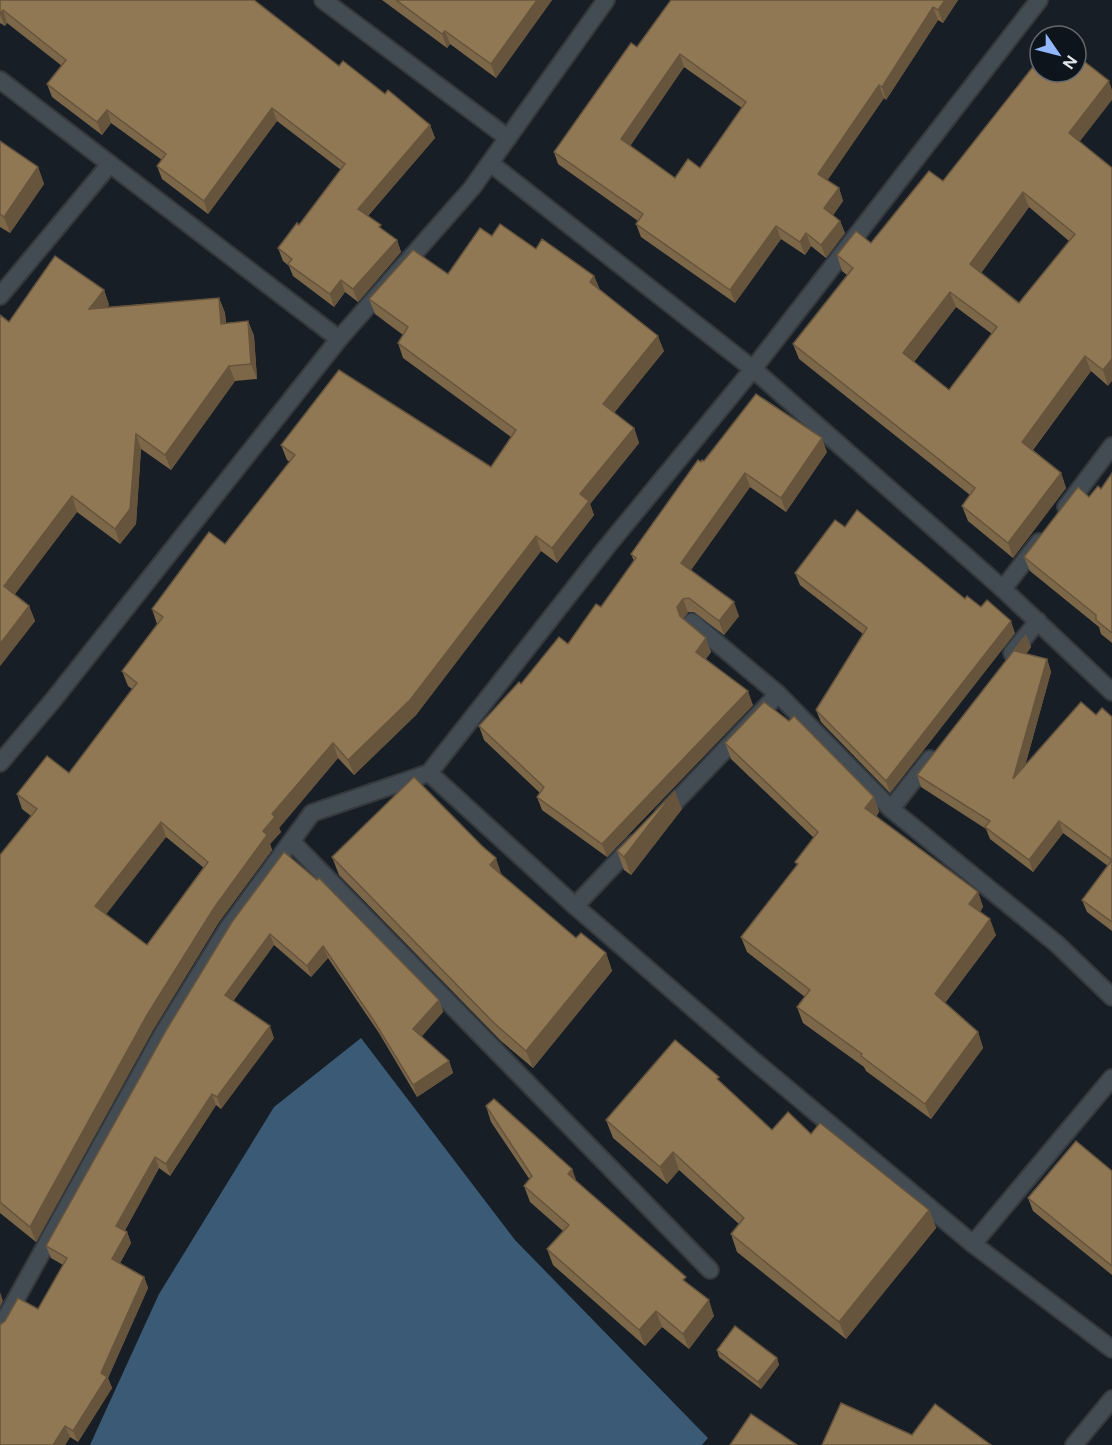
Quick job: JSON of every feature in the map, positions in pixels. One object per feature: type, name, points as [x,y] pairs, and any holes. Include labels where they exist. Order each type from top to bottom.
[{"type":"street","points":[[323,0],[508,138]]},
{"type":"street","points":[[0,763],[54,699],[339,339],[472,189],[606,0]]},
{"type":"street","points":[[0,1328],[162,1035],[228,928],[312,813],[429,773],[605,549],[753,369],[1039,0]]},
{"type":"street","points":[[0,80],[339,339]]},
{"type":"street","points":[[0,297],[110,164]]},
{"type":"street","points":[[490,164],[753,369],[1003,589],[1112,692]]},
{"type":"street","points":[[1003,589],[1112,446]]},
{"type":"street","points":[[1001,668],[1038,621]]},
{"type":"street","points":[[692,622],[778,694],[891,809],[1057,944],[1112,997]]},
{"type":"street","points":[[575,906],[778,694]]},
{"type":"street","points":[[891,809],[942,743]]},
{"type":"street","points":[[429,773],[575,906],[753,1060],[974,1244],[1112,1349]]},
{"type":"street","points":[[292,842],[710,1270]]},
{"type":"street","points":[[974,1244],[1112,1078]]},
{"type":"street","points":[[1074,1445],[1112,1399]]},
{"type":"water","points":[[361,1038],[515,1240],[708,1438],[702,1445],[90,1445],[159,1294],[274,1107]]},
{"type":"building","points":[[0,0],[254,0],[339,66],[343,61],[385,94],[388,90],[430,125],[358,209],[397,240],[353,289],[341,280],[330,294],[288,264],[292,259],[278,248],[297,223],[299,225],[345,164],[272,108],[204,201],[157,166],[166,154],[107,110],[97,122],[47,84],[66,60],[3,10],[0,14]]},
{"type":"building","points":[[396,0],[537,0],[491,64],[445,31],[442,34]]},
{"type":"building","points":[[671,0],[945,0],[938,10],[933,7],[882,87],[879,85],[818,174],[839,188],[824,208],[840,221],[821,245],[806,233],[800,242],[776,226],[730,290],[636,224],[643,214],[554,152],[631,43],[637,47]],"holes":[[[680,54],[746,102],[700,168],[688,159],[675,178],[621,139]]]},
{"type":"building","points":[[1088,64],[1109,81],[1069,133],[1112,168],[1112,359],[1103,370],[1085,356],[1022,442],[1061,473],[1008,543],[962,506],[975,488],[793,344],[853,268],[837,255],[856,231],[871,243],[929,171],[943,181],[1028,73],[1028,84],[1088,84]],"holes":[[[1023,192],[1075,234],[1019,303],[970,264]],[[950,292],[997,327],[949,390],[903,353]]]},
{"type":"building","points":[[0,141],[38,167],[4,217],[0,214]]},
{"type":"building","points":[[500,224],[536,249],[542,239],[594,276],[590,282],[658,336],[603,404],[634,428],[580,494],[589,501],[552,548],[536,536],[410,700],[348,760],[333,743],[272,814],[275,817],[263,831],[267,835],[214,908],[147,1015],[30,1227],[0,1202],[0,855],[37,809],[17,794],[47,756],[69,773],[137,683],[122,671],[163,617],[152,609],[209,532],[225,544],[295,455],[281,445],[339,370],[491,467],[516,430],[398,343],[408,327],[369,299],[413,250],[448,274],[480,228],[492,236]],"holes":[[[161,822],[208,862],[147,945],[95,906]]]},
{"type":"building","points":[[55,256],[104,290],[89,309],[219,298],[221,324],[248,321],[251,364],[229,366],[165,455],[136,434],[130,509],[115,529],[72,496],[4,586],[29,606],[0,644],[0,315],[9,322]]},
{"type":"building","points":[[756,394],[822,438],[781,498],[745,473],[681,563],[734,602],[719,621],[689,598],[683,599],[677,607],[680,616],[706,638],[696,652],[748,691],[602,844],[537,797],[544,787],[479,726],[519,682],[521,684],[559,637],[568,644],[596,604],[601,607],[636,558],[631,554],[698,460],[704,461]]},
{"type":"building","points":[[1112,473],[1112,633],[1096,620],[1096,615],[1024,557],[1078,487],[1089,497],[1098,486],[1101,489]]},
{"type":"building","points":[[857,510],[965,599],[967,596],[981,607],[987,600],[1011,621],[886,781],[816,710],[867,628],[795,573],[835,520],[845,527]]},
{"type":"building","points":[[1026,635],[1015,651],[1047,659],[1013,779],[1081,702],[1096,715],[1102,708],[1112,717],[1112,860],[1059,821],[1029,860],[985,827],[990,821],[917,775]]},
{"type":"building","points":[[764,702],[789,721],[794,716],[874,797],[865,808],[978,892],[969,904],[990,919],[935,994],[978,1032],[925,1104],[797,1007],[810,990],[741,937],[798,864],[795,862],[818,832],[725,743]]},
{"type":"building","points":[[414,777],[496,858],[490,865],[576,938],[581,933],[606,953],[526,1051],[494,1023],[332,857]]},
{"type":"building","points":[[675,791],[624,857],[617,851]]},
{"type":"building","points":[[284,852],[317,880],[319,878],[439,1000],[413,1029],[449,1061],[413,1085],[374,1021],[323,946],[307,966],[270,934],[225,995],[270,1026],[217,1097],[212,1094],[166,1164],[155,1157],[116,1226],[127,1232],[112,1259],[144,1277],[101,1373],[107,1377],[73,1431],[65,1426],[53,1445],[0,1445],[0,1325],[5,1321],[18,1298],[38,1309],[67,1258],[46,1246],[167,1029],[232,922]]},
{"type":"building","points":[[1112,860],[1112,922],[1082,900]]},
{"type":"building","points":[[675,1040],[719,1077],[717,1079],[772,1130],[788,1112],[811,1134],[820,1123],[929,1210],[839,1322],[731,1234],[744,1218],[673,1152],[660,1167],[606,1120]]},
{"type":"building","points":[[494,1099],[572,1169],[568,1174],[686,1277],[683,1280],[709,1300],[683,1334],[656,1311],[639,1330],[547,1249],[569,1225],[524,1186],[532,1176],[486,1106]]},
{"type":"building","points":[[1076,1141],[1112,1171],[1112,1266],[1028,1198]]},
{"type":"building","points":[[735,1326],[777,1358],[758,1382],[717,1350]]},
{"type":"building","points":[[841,1403],[912,1435],[935,1404],[991,1445],[822,1445]]},
{"type":"building","points":[[751,1414],[797,1445],[730,1445]]}]
